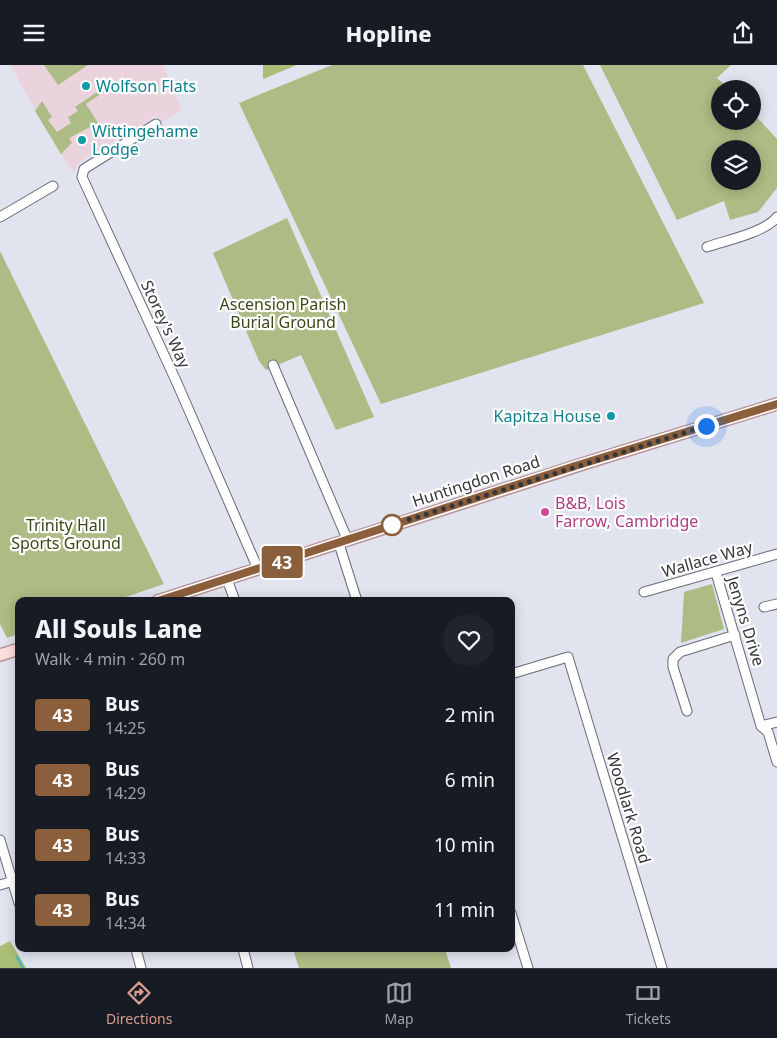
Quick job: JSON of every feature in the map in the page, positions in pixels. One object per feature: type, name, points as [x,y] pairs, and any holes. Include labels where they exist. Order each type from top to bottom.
[{"type":"main road","name":"Huntingdon Road","points":[[171,597],[344,543],[398,523],[777,404]]},
{"type":"main road","points":[[0,655],[15,650]]},
{"type":"street","name":"Storey's Way","points":[[156,124],[84,169],[82,177],[177,383],[258,569]]},
{"type":"street","points":[[0,217],[53,186]]},
{"type":"street","points":[[707,247],[750,233],[773,222],[777,217]]},
{"type":"street","points":[[274,365],[344,543],[356,597]]},
{"type":"street","name":"Wallace Way","points":[[644,592],[777,555]]},
{"type":"street","name":"Jenyns Drive","points":[[716,573],[761,726],[768,733],[777,762]]},
{"type":"street","points":[[227,579],[234,597]]},
{"type":"street","points":[[764,607],[777,605]]},
{"type":"street","points":[[687,711],[673,667],[673,659],[680,652],[734,635]]},
{"type":"street","name":"Woodlark Road","points":[[515,673],[568,657],[662,968]]},
{"type":"street","points":[[761,726],[777,722]]},
{"type":"street","points":[[0,840],[15,888]]},
{"type":"street","points":[[0,885],[13,881]]},
{"type":"street","points":[[515,926],[528,968]]},
{"type":"street","points":[[137,952],[141,968]]},
{"type":"street","points":[[244,952],[248,968]]},
{"type":"shaded area","points":[[10,65],[163,65],[181,109],[177,114],[160,123],[156,116],[80,162],[75,172],[70,169]]},
{"type":"green space","points":[[44,65],[88,65],[58,85]]},
{"type":"green space","points":[[263,65],[297,65],[263,79]]},
{"type":"green space","points":[[332,65],[583,65],[704,303],[381,404],[239,103]]},
{"type":"green space","points":[[600,65],[731,65],[717,78],[719,80],[711,80],[711,130],[761,130],[761,122],[777,139],[777,188],[758,212],[730,220],[724,201],[677,220]]},
{"type":"green space","points":[[106,86],[108,89],[86,104],[98,123],[69,138],[72,143],[61,154],[35,111],[42,101],[52,117],[48,120],[57,132],[71,123],[68,117],[78,111],[75,107]]},
{"type":"green space","name":"Ascension Parish Burial Ground","points":[[287,218],[374,417],[336,430],[301,355],[266,370],[259,361],[213,253]]},
{"type":"green space","name":"Trinity Hall Sports Ground","points":[[0,251],[164,584],[126,597],[15,597],[15,635],[7,638],[0,624]]},
{"type":"green space","points":[[712,584],[724,629],[681,643],[684,592]]},
{"type":"green space","points":[[10,941],[26,968],[0,968],[0,946]]},
{"type":"green space","points":[[294,952],[446,952],[451,968],[299,968]]},
{"type":"waterway","points":[[17,957],[23,968]]},
{"type":"bus line","name":"43","points":[[171,597],[575,466],[777,404]]},
{"type":"place","name":"Wolfson Flats","points":[[86,86]]},
{"type":"place","name":"Wittingehame Lodge","points":[[82,140]]},
{"type":"place","name":"Kapitza House","points":[[611,416]]},
{"type":"place","name":"B&B, Lois Farrow, Cambridge","points":[[545,512]]},
{"type":"route","points":[[392,525],[706,426]]}]
